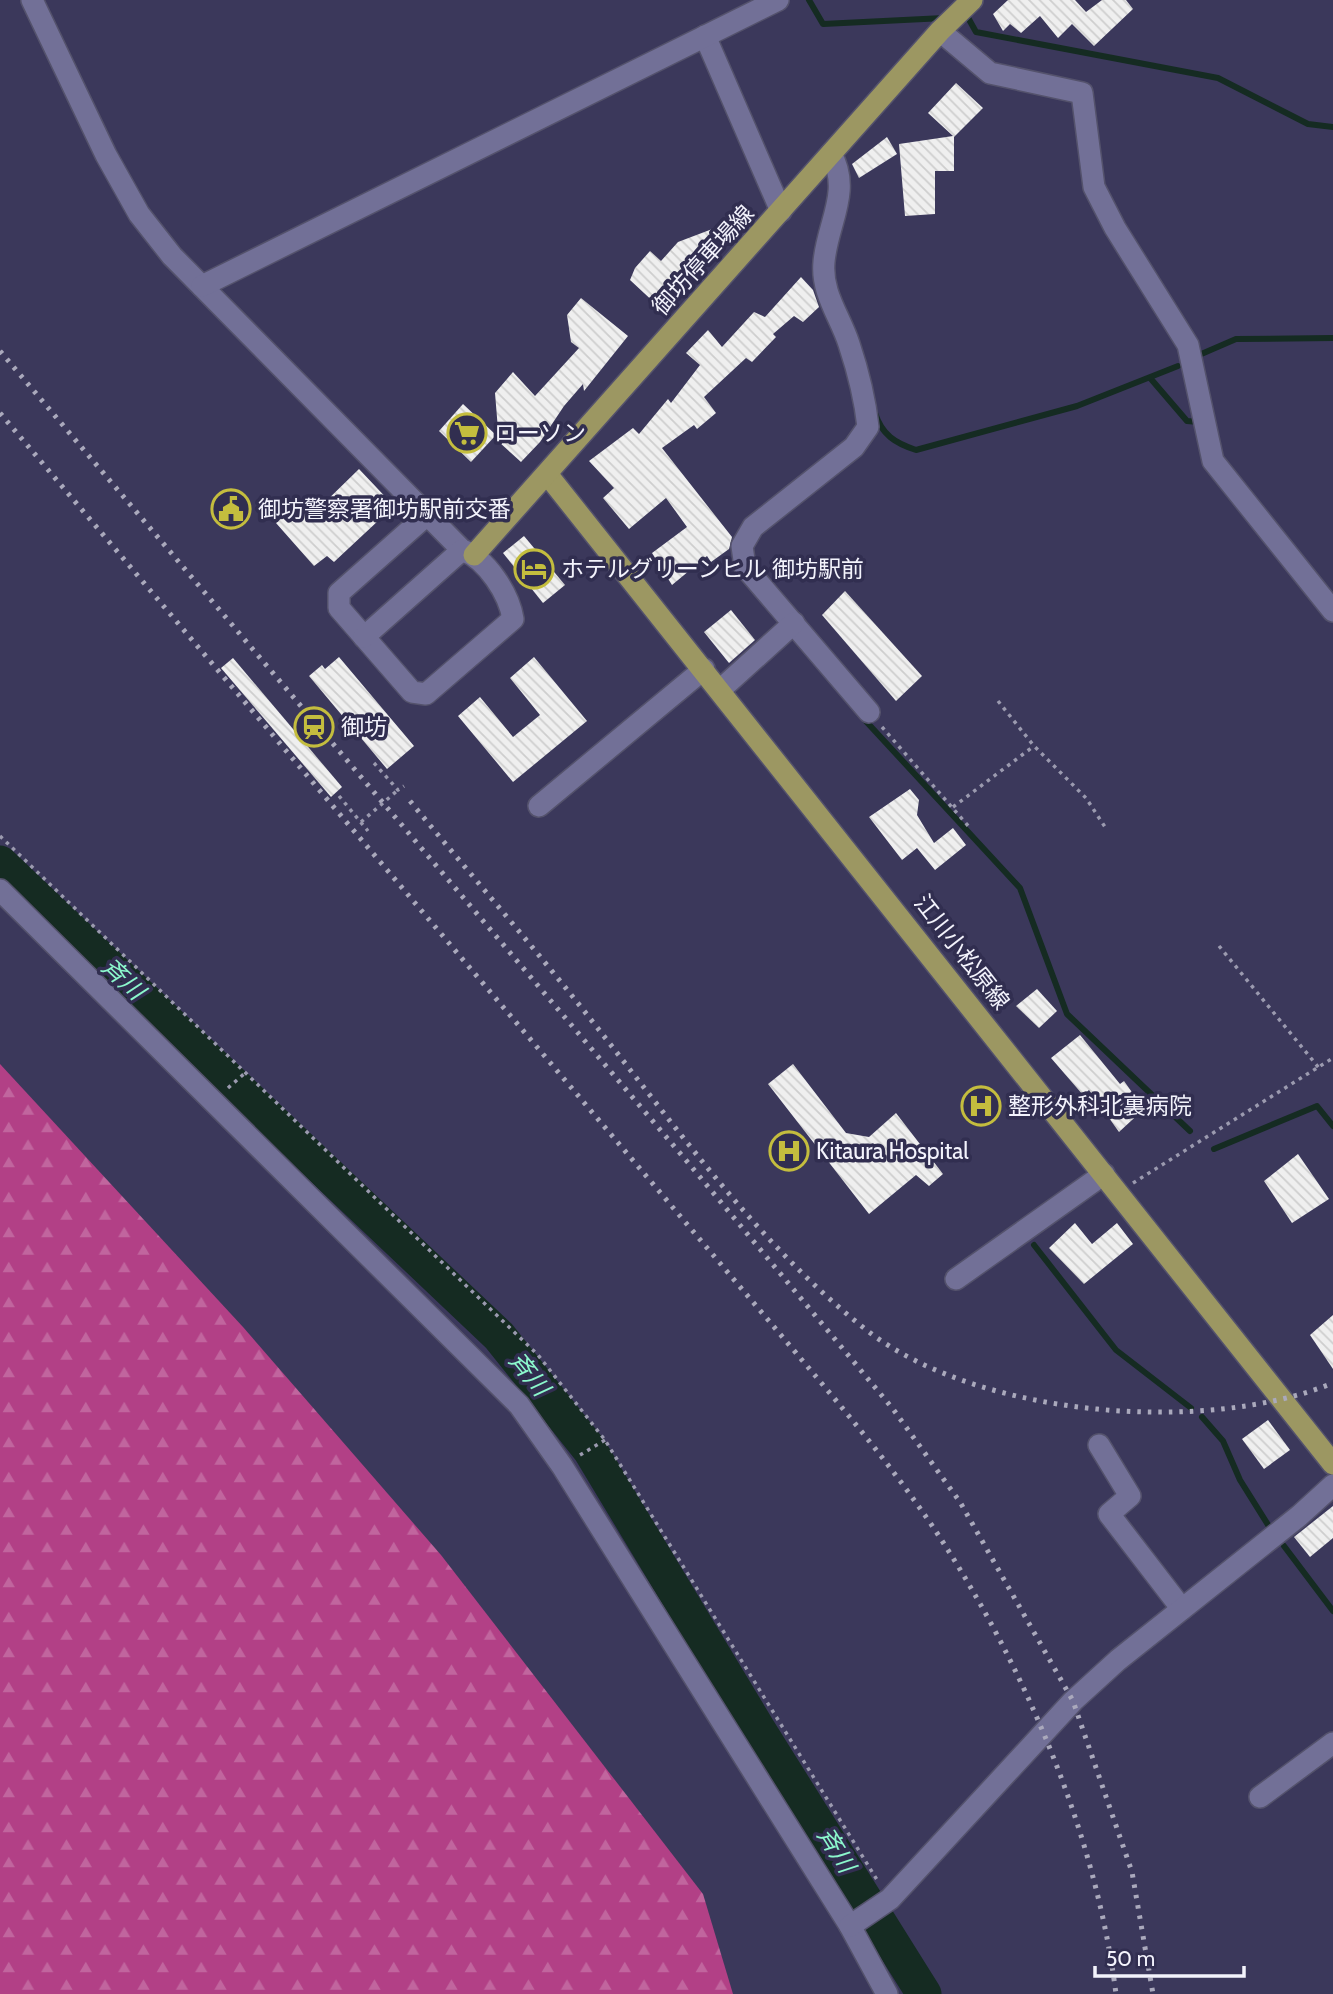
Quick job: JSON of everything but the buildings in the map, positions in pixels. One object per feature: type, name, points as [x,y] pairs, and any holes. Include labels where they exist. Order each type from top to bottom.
[{"type":"main road","name":"御坊停車場線","points":[[468,553],[547,474],[940,31],[972,0]]},
{"type":"main road","name":"江川小松原線","points":[[547,474],[1333,1464]]},
{"type":"street","points":[[32,0],[106,155],[139,214],[172,256],[427,515],[468,553],[510,599],[513,620],[426,694],[412,692],[364,638],[339,608],[339,593],[427,515]]},
{"type":"street","points":[[202,286],[778,0]]},
{"type":"street","points":[[940,31],[990,73],[1082,93],[1094,187],[1115,228],[1188,345],[1213,461],[1333,611]]},
{"type":"street","points":[[705,36],[781,211]]},
{"type":"street","points":[[831,154],[839,169],[841,192],[824,263],[826,292],[848,342],[865,401],[868,427],[854,447],[753,527],[742,546],[745,567],[869,712]]},
{"type":"street","points":[[364,638],[468,553]]},
{"type":"street","points":[[720,690],[794,623]]},
{"type":"street","points":[[539,806],[704,669]]},
{"type":"street","points":[[0,890],[519,1405],[562,1466],[850,1926],[887,1994]]},
{"type":"street","points":[[956,1279],[1104,1174]]},
{"type":"street","points":[[1099,1446],[1130,1496],[1109,1514],[1182,1609]]},
{"type":"street","points":[[850,1926],[890,1899],[1073,1701],[1118,1660],[1299,1516],[1333,1485]]},
{"type":"street","points":[[1260,1797],[1333,1743]]},
{"type":"path","points":[[998,701],[1034,746],[1086,798],[1107,830]]},
{"type":"path","points":[[869,712],[970,828]]},
{"type":"path","points":[[953,807],[1034,746]]},
{"type":"path","points":[[374,763],[398,790]]},
{"type":"path","points":[[361,822],[404,786]]},
{"type":"path","points":[[339,796],[368,831]]},
{"type":"path","points":[[1219,946],[1319,1068]]},
{"type":"path","points":[[1119,1192],[1333,1058]]},
{"type":"path","points":[[573,1460],[605,1440]]},
{"type":"green space","points":[[0,1064],[243,1327],[441,1555],[703,1894],[733,1994],[0,1994]]},
{"type":"waterway","points":[[809,0],[823,24],[944,18]]},
{"type":"waterway","points":[[966,14],[976,32],[1218,78],[1308,124],[1333,127]]},
{"type":"waterway","points":[[1199,355],[1236,339],[1333,338]]},
{"type":"waterway","points":[[875,413],[881,427],[890,437],[916,450],[1077,406],[1178,366]]},
{"type":"waterway","points":[[1151,379],[1187,421],[1199,422]]},
{"type":"waterway","points":[[862,717],[1020,888],[1067,1014],[1190,1131]]},
{"type":"waterway","name":"斉川","points":[[0,863],[499,1336],[590,1450],[758,1729],[924,1994]]},
{"type":"waterway","points":[[1214,1149],[1317,1106],[1333,1126]]},
{"type":"waterway","points":[[1034,1245],[1116,1350],[1191,1408]]},
{"type":"waterway","points":[[1202,1417],[1223,1441],[1240,1480],[1270,1528]]},
{"type":"waterway","points":[[1284,1546],[1333,1611]]},
{"type":"railway","points":[[0,351],[690,1165],[893,1409],[960,1502],[1073,1701],[1132,1872],[1153,1994]]},
{"type":"railway","points":[[0,413],[813,1373],[918,1505],[969,1585],[999,1639],[1052,1754],[1092,1873],[1116,1994]]},
{"type":"railway","points":[[410,801],[556,976],[727,1192],[795,1266],[869,1332],[916,1361],[970,1383],[1031,1399],[1095,1409],[1160,1412],[1223,1409],[1281,1399],[1333,1383]]},
{"type":"place","name":"ローソン","points":[[467,433]]},
{"type":"place","name":"御坊警察署御坊駅前交番","points":[[231,509]]},
{"type":"place","name":"ホテルグリーンヒル 御坊駅前","points":[[534,569]]},
{"type":"place","name":"御坊","points":[[314,727]]},
{"type":"place","name":"整形外科北裏病院","points":[[981,1106]]},
{"type":"place","name":"Kitaura Hospital","points":[[789,1151]]}]
